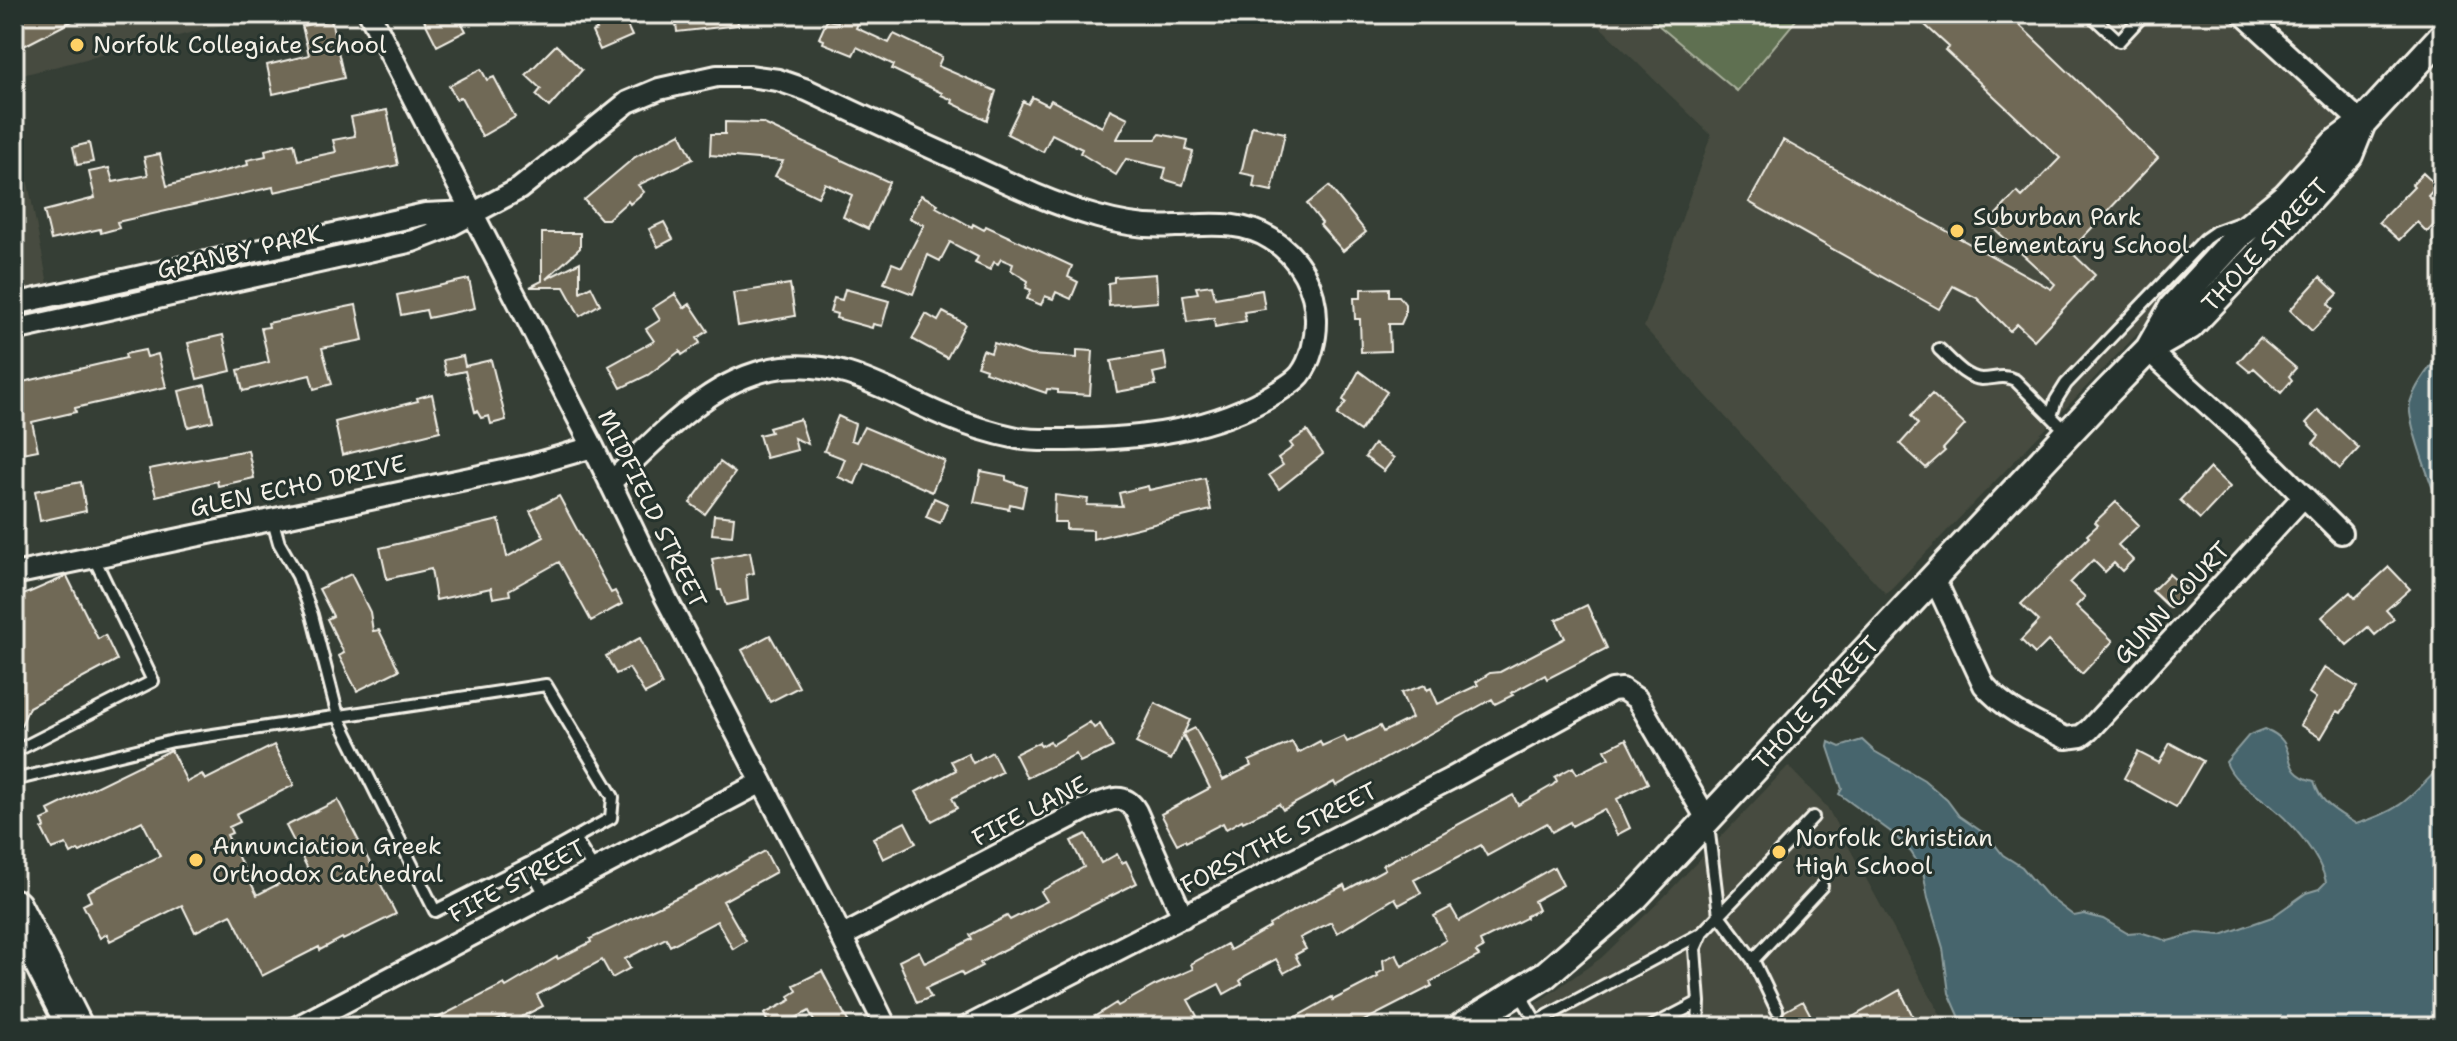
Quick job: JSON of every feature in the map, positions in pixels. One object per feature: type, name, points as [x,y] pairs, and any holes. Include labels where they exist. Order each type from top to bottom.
[{"type":"main road","points":[[14,907],[75,1027]]},
{"type":"street","name":"MIDFIELD STREET","points":[[370,14],[886,1027]]},
{"type":"street","points":[[2243,14],[2362,123]]},
{"type":"street","name":"THOLE STREET","points":[[1461,1027],[1545,975],[1634,898],[1934,578],[2060,425],[2148,350],[2173,307],[2241,233],[2272,222],[2286,196],[2335,143],[2362,123],[2443,35]]},
{"type":"street","name":"GRANBY PARK","points":[[14,330],[413,241],[444,229],[519,189],[628,102],[691,80],[749,76],[778,80],[807,90],[1028,193],[1099,217],[1172,227],[1211,223],[1235,225],[1258,231],[1290,253],[1312,289],[1316,327],[1311,352],[1298,378],[1264,400],[1205,425],[1147,435],[1020,439],[980,429],[842,370],[808,366],[780,368],[731,383],[706,397],[610,483]]},
{"type":"street","name":"GRANBY PARK","points":[[14,304],[425,214],[473,212]]},
{"type":"street","points":[[2148,350],[2243,436],[2341,533]]},
{"type":"street","name":"GLEN ECHO DRIVE","points":[[14,574],[527,466],[593,447]]},
{"type":"street","name":"GUNN COURT","points":[[1934,578],[1984,685],[1997,700],[2066,738],[2073,738],[2089,730],[2304,496]]},
{"type":"street","name":"FORSYTHE STREET","points":[[967,1027],[1450,779],[1612,690],[1622,689],[1637,699],[1707,819]]},
{"type":"street","name":"FIFE STREET","points":[[302,1026],[762,782]]},
{"type":"street","name":"FIFE LANE","points":[[841,937],[1086,809],[1115,797],[1125,799],[1136,811],[1183,917]]},
{"type":"lane","points":[[2090,14],[2119,41],[2144,14]]},
{"type":"lane","points":[[2060,425],[2056,400],[2066,384],[2205,239],[2228,226],[2272,222]]},
{"type":"lane","points":[[1939,349],[1970,376],[1982,379],[2007,376],[2015,380],[2060,425]]},
{"type":"lane","points":[[14,780],[173,741],[338,716],[546,685],[613,797],[611,818],[435,911],[338,716],[312,615],[298,576],[279,543],[272,518]]},
{"type":"lane","points":[[14,752],[153,681],[93,556]]},
{"type":"lane","points":[[1519,993],[1537,1025],[1702,933],[1813,817]]},
{"type":"lane","points":[[1707,819],[1719,915],[1753,960],[1777,1010]]},
{"type":"lane","points":[[574,838],[594,870]]},
{"type":"lane","points":[[528,864],[546,896]]},
{"type":"lane","points":[[1753,960],[1822,886]]},
{"type":"lane","points":[[1698,1027],[1695,949],[1702,933]]},
{"type":"lane","points":[[1651,1027],[1699,1002]]},
{"type":"shaded area","name":"Norfolk Collegiate School","points":[[14,14],[266,14],[14,77]]},
{"type":"shaded area","name":"Suburban Park Elementary School","points":[[1587,14],[2229,14],[2343,121],[1886,594],[1644,327],[1711,135]]},
{"type":"shaded area","points":[[14,112],[48,284],[14,291]]},
{"type":"shaded area","name":"Norfolk Christian High School","points":[[1788,766],[1827,807],[1947,1027],[1530,1027],[1522,1013],[1601,958],[1663,898]]},
{"type":"green space","points":[[1645,14],[1801,14],[1737,91]]},
{"type":"water","points":[[2443,351],[2443,517],[2417,441],[2410,403],[2416,389]]},
{"type":"water","points":[[2265,729],[2283,742],[2295,771],[2314,781],[2325,802],[2356,824],[2395,808],[2443,764],[2443,1027],[1964,1027],[1949,993],[1943,948],[1923,871],[1911,852],[1891,832],[1839,794],[1842,789],[1828,747],[1829,742],[1840,747],[1862,740],[1874,751],[1924,780],[1947,800],[1959,816],[1988,836],[2003,855],[2022,867],[2045,894],[2074,916],[2084,914],[2103,919],[2127,933],[2140,932],[2168,941],[2197,933],[2221,935],[2272,917],[2326,882],[2318,861],[2296,830],[2239,781],[2226,762],[2249,735]]},
{"type":"building","points":[[14,14],[86,14],[14,51]]},
{"type":"building","points":[[421,14],[457,14],[466,31],[437,46]]},
{"type":"building","points":[[602,14],[615,14],[620,19],[623,17],[632,36],[600,50],[592,32],[597,30],[591,21]]},
{"type":"building","points":[[675,14],[737,14],[738,25],[677,32]]},
{"type":"building","points":[[841,14],[862,14],[856,28],[889,43],[894,34],[942,57],[938,66],[996,91],[987,120],[952,103],[953,100],[942,93],[892,69],[894,65],[857,47],[853,55],[823,43],[824,40],[819,38],[827,20],[838,22]]},
{"type":"building","name":"Suburban Park Elementary School","points":[[1913,14],[2008,14],[2158,158],[2070,251],[2095,275],[2034,340],[2017,324],[2010,331],[1977,298],[1953,286],[1939,309],[1749,202],[1783,140],[2051,289],[2055,284],[1988,223],[2017,192],[2022,197],[2060,158],[1945,50],[1949,47]]},
{"type":"building","points":[[331,20],[344,78],[273,94],[267,65],[309,55],[302,26]]},
{"type":"building","points":[[556,45],[582,70],[549,107],[536,95],[541,89],[526,75]]},
{"type":"building","points":[[481,69],[487,80],[494,77],[515,117],[482,136],[461,97],[456,99],[449,86]]},
{"type":"building","points":[[1032,97],[1048,105],[1051,100],[1102,127],[1110,109],[1128,118],[1117,139],[1156,139],[1160,134],[1188,140],[1186,150],[1193,152],[1183,185],[1163,179],[1166,168],[1126,159],[1116,175],[1080,153],[1082,149],[1052,134],[1043,152],[1007,134],[1023,101],[1028,104]]},
{"type":"building","points":[[387,110],[398,165],[274,192],[273,187],[117,222],[119,228],[101,233],[100,229],[51,240],[44,211],[95,198],[89,172],[109,168],[113,182],[148,175],[144,157],[160,154],[167,186],[248,165],[247,160],[266,156],[265,150],[294,143],[298,160],[336,152],[333,140],[355,136],[351,117]]},
{"type":"building","points":[[725,122],[762,123],[889,182],[868,229],[843,217],[852,195],[825,183],[818,197],[775,176],[783,161],[710,155],[711,134],[725,134]]},
{"type":"building","points":[[1252,126],[1285,133],[1272,191],[1253,187],[1255,176],[1241,173]]},
{"type":"building","points":[[680,133],[693,159],[638,185],[644,192],[630,204],[628,201],[608,219],[601,219],[584,200],[635,157]]},
{"type":"building","points":[[89,143],[93,162],[77,165],[73,147]]},
{"type":"building","points":[[2423,173],[2437,186],[2428,196],[2443,211],[2443,216],[2427,232],[2417,222],[2399,240],[2379,222]]},
{"type":"building","points":[[1329,186],[1366,232],[1343,251],[1320,225],[1322,223],[1307,204]]},
{"type":"building","points":[[921,195],[972,227],[973,224],[984,230],[986,226],[1072,266],[1068,277],[1078,282],[1071,299],[1056,292],[1053,299],[1045,296],[1041,305],[1027,299],[1031,290],[1026,288],[1028,281],[1011,270],[1013,264],[1001,259],[998,264],[994,262],[990,270],[975,263],[978,257],[950,242],[940,261],[928,255],[913,294],[884,283],[892,263],[902,267],[924,225],[909,218]]},
{"type":"building","points":[[664,222],[673,239],[658,247],[649,229]]},
{"type":"building","points":[[542,233],[580,233],[580,248],[546,279],[580,262],[580,292],[591,286],[600,304],[580,316],[564,287],[530,287],[542,281]]},
{"type":"building","points":[[1156,274],[1158,302],[1109,306],[1108,283],[1114,282],[1114,277]]},
{"type":"building","points":[[2320,277],[2338,294],[2328,304],[2333,309],[2312,331],[2290,310]]},
{"type":"building","points":[[469,279],[475,308],[428,318],[426,310],[401,315],[397,295]]},
{"type":"building","points":[[790,284],[795,316],[738,326],[733,293]]},
{"type":"building","points":[[1212,285],[1215,298],[1262,290],[1265,309],[1244,312],[1246,321],[1215,327],[1214,318],[1187,322],[1183,295],[1198,293],[1196,287]]},
{"type":"building","points":[[1389,288],[1389,296],[1399,296],[1405,304],[1401,324],[1389,324],[1390,351],[1361,352],[1360,319],[1355,319],[1354,298],[1361,298],[1361,289]]},
{"type":"building","points":[[845,289],[889,301],[882,326],[873,324],[872,328],[836,318],[837,314],[830,312],[834,298],[842,300]]},
{"type":"building","points":[[675,294],[684,308],[690,304],[708,331],[697,338],[700,343],[682,355],[680,351],[648,375],[621,388],[609,366],[654,341],[646,329],[660,320],[653,308]]},
{"type":"building","points":[[356,305],[363,340],[322,348],[332,384],[314,389],[310,375],[243,391],[238,370],[269,362],[261,328],[269,327],[268,323]]},
{"type":"building","points":[[943,312],[965,324],[947,358],[912,339],[926,314],[938,321]]},
{"type":"building","points":[[223,335],[231,371],[197,379],[188,343]]},
{"type":"building","points":[[2260,338],[2296,368],[2289,376],[2292,380],[2281,393],[2254,368],[2250,372],[2238,362]]},
{"type":"building","points":[[994,343],[1030,355],[1077,358],[1077,350],[1093,351],[1090,395],[1058,393],[1058,390],[1047,389],[1046,393],[985,372],[986,369],[977,366],[983,350],[991,353]]},
{"type":"building","points":[[145,350],[147,357],[158,354],[166,387],[75,408],[76,412],[32,422],[38,450],[22,453],[14,415],[14,384],[126,358],[125,354]]},
{"type":"building","points":[[1164,352],[1167,370],[1153,373],[1156,385],[1117,392],[1111,361]]},
{"type":"building","points":[[463,356],[465,366],[491,360],[506,420],[491,424],[489,416],[481,418],[475,412],[465,371],[446,375],[443,360]]},
{"type":"building","points":[[1359,371],[1387,392],[1360,431],[1337,415]]},
{"type":"building","points":[[205,385],[213,421],[188,427],[179,391]]},
{"type":"building","points":[[432,394],[440,431],[342,455],[335,422],[418,401],[417,398]]},
{"type":"building","points":[[1932,394],[1965,425],[1943,449],[1945,451],[1926,468],[1900,444],[1918,424],[1911,416]]},
{"type":"building","points":[[2318,410],[2359,448],[2340,469],[2313,443],[2319,436],[2306,423]]},
{"type":"building","points":[[838,416],[855,424],[851,440],[856,442],[864,427],[945,461],[932,492],[864,462],[855,484],[838,477],[845,459],[824,451]]},
{"type":"building","points":[[800,419],[808,444],[794,438],[797,450],[766,458],[759,435],[771,432],[769,428]]},
{"type":"building","points":[[1307,431],[1323,454],[1279,489],[1269,475],[1283,465],[1278,458],[1293,447],[1290,443]]},
{"type":"building","points":[[1374,444],[1394,458],[1384,471],[1365,457]]},
{"type":"building","points":[[248,450],[254,478],[218,486],[217,481],[156,496],[149,469]]},
{"type":"building","points":[[720,462],[735,473],[705,514],[690,503]]},
{"type":"building","points":[[2210,468],[2230,487],[2200,519],[2180,500]]},
{"type":"building","points":[[981,471],[1006,476],[1006,480],[1026,487],[1022,507],[1010,504],[1009,509],[974,502]]},
{"type":"building","points":[[1205,478],[1211,510],[1093,539],[1093,530],[1066,529],[1066,522],[1054,522],[1055,495],[1088,499],[1087,505],[1122,506],[1119,493]]},
{"type":"building","points":[[81,482],[86,511],[40,521],[35,491]]},
{"type":"building","points":[[559,496],[611,593],[615,591],[622,604],[591,621],[559,562],[509,590],[510,595],[493,598],[491,588],[436,600],[431,569],[387,579],[380,548],[499,520],[507,557],[544,537],[530,511]]},
{"type":"building","points":[[934,498],[948,504],[940,523],[926,517]]},
{"type":"building","points":[[2116,502],[2139,525],[2118,545],[2133,560],[2122,571],[2114,563],[2105,572],[2093,560],[2070,583],[2085,597],[2076,606],[2113,641],[2082,674],[2048,641],[2035,654],[2021,640],[2039,621],[2021,604],[2089,537],[2087,535],[2098,525],[2095,522]]},
{"type":"building","points":[[714,515],[734,517],[732,536],[712,534]]},
{"type":"building","points":[[750,552],[754,573],[746,575],[748,600],[726,605],[721,590],[718,590],[712,559]]},
{"type":"building","points":[[2389,567],[2410,589],[2386,610],[2394,619],[2375,635],[2368,627],[2347,645],[2322,617],[2350,592],[2355,598]]},
{"type":"building","points":[[351,574],[370,612],[373,631],[379,630],[399,670],[357,691],[339,656],[344,653],[327,619],[333,616],[319,589]]},
{"type":"building","points":[[2169,574],[2188,591],[2170,608],[2152,591]]},
{"type":"building","points":[[67,576],[98,639],[105,635],[117,660],[29,707],[14,742],[14,599]]},
{"type":"building","points":[[1587,605],[1607,648],[1547,679],[1545,675],[1495,704],[1492,699],[1336,786],[1334,782],[1283,810],[1279,804],[1226,829],[1223,823],[1177,844],[1161,814],[1210,788],[1183,734],[1195,728],[1223,780],[1251,766],[1249,761],[1292,742],[1298,753],[1320,741],[1322,746],[1344,736],[1347,742],[1380,726],[1383,732],[1412,718],[1401,693],[1425,685],[1427,690],[1431,688],[1438,704],[1478,685],[1476,682],[1490,673],[1500,672],[1565,638],[1556,620]]},
{"type":"building","points":[[770,635],[799,687],[770,702],[742,650]]},
{"type":"building","points":[[640,638],[662,685],[645,694],[629,668],[616,674],[606,656]]},
{"type":"building","points":[[2325,667],[2357,687],[2341,713],[2337,711],[2321,738],[2300,725],[2316,698],[2309,693]]},
{"type":"building","points":[[1155,703],[1190,720],[1171,760],[1136,743]]},
{"type":"building","points":[[1090,722],[1094,728],[1100,724],[1113,747],[1080,762],[1076,754],[1027,778],[1015,754],[1039,742],[1041,746],[1050,741],[1052,745]]},
{"type":"building","points":[[1626,739],[1648,783],[1617,799],[1630,828],[1617,835],[1604,809],[1572,826],[1570,822],[1552,832],[1547,823],[1487,856],[1481,845],[1414,880],[1421,893],[1399,905],[1395,898],[1337,933],[1331,922],[1300,938],[1306,949],[1295,955],[1300,964],[1284,973],[1276,959],[1245,976],[1240,981],[1242,984],[1224,994],[1219,984],[1188,1000],[1197,1016],[1176,1027],[1078,1027],[1116,1003],[1118,1006],[1193,969],[1191,964],[1227,944],[1230,950],[1287,914],[1344,885],[1346,890],[1385,869],[1383,865],[1513,795],[1518,805],[1553,785],[1557,781],[1555,777],[1573,767],[1577,774],[1609,758],[1605,750]]},
{"type":"building","points":[[2170,743],[2203,761],[2176,807],[2124,778],[2138,752],[2159,763]]},
{"type":"building","name":"Annunciation Greek Orthodox Cathedral","points":[[274,745],[294,785],[236,814],[240,822],[229,827],[232,833],[227,835],[257,895],[308,869],[286,826],[338,800],[396,914],[262,976],[231,914],[195,932],[182,905],[110,941],[107,934],[100,938],[83,905],[91,901],[87,892],[160,856],[142,821],[80,852],[71,854],[66,844],[52,849],[42,829],[45,827],[42,820],[51,816],[48,810],[171,750],[187,782],[202,774],[205,780]]},
{"type":"building","points":[[992,752],[1002,772],[952,798],[957,808],[932,821],[916,792],[956,770],[951,761],[968,753],[973,763]]},
{"type":"building","points":[[905,822],[916,843],[883,859],[873,838]]},
{"type":"building","points":[[1086,834],[1101,863],[1117,854],[1122,863],[1126,861],[1137,883],[996,954],[963,976],[961,972],[926,988],[931,997],[917,1003],[899,961],[919,951],[925,963],[972,939],[970,935],[1007,916],[1010,920],[1047,901],[1041,891],[1084,867],[1071,841]]},
{"type":"building","points":[[765,851],[776,872],[723,901],[746,941],[733,949],[717,921],[670,946],[666,938],[625,959],[630,968],[612,978],[602,960],[537,995],[543,1006],[508,1024],[504,1017],[485,1027],[420,1027],[504,984],[506,987],[557,957],[591,942],[590,939],[705,884]]},
{"type":"building","points":[[1554,867],[1563,885],[1534,901],[1538,910],[1480,941],[1483,948],[1476,952],[1479,956],[1430,982],[1432,986],[1352,1027],[1278,1027],[1332,997],[1333,1000],[1378,977],[1377,974],[1384,970],[1383,960],[1396,954],[1402,966],[1446,940],[1434,916],[1451,907],[1459,921]]},
{"type":"building","points":[[822,971],[851,1027],[817,1027],[809,1011],[779,1027],[770,1027],[764,1014],[791,1000],[789,996],[797,991],[794,985]]},
{"type":"building","points":[[1900,990],[1918,1027],[1835,1027]]},
{"type":"building","points":[[1803,1001],[1817,1027],[1754,1027],[1773,1017],[1781,1017],[1785,1011]]},
{"type":"place","name":"Norfolk Collegiate School","points":[[77,45]]},
{"type":"place","name":"Suburban Park Elementary School","points":[[1957,231]]},
{"type":"place","name":"Norfolk Christian High School","points":[[1779,852]]},
{"type":"place","name":"Annunciation Greek Orthodox Cathedral","points":[[196,860]]}]
